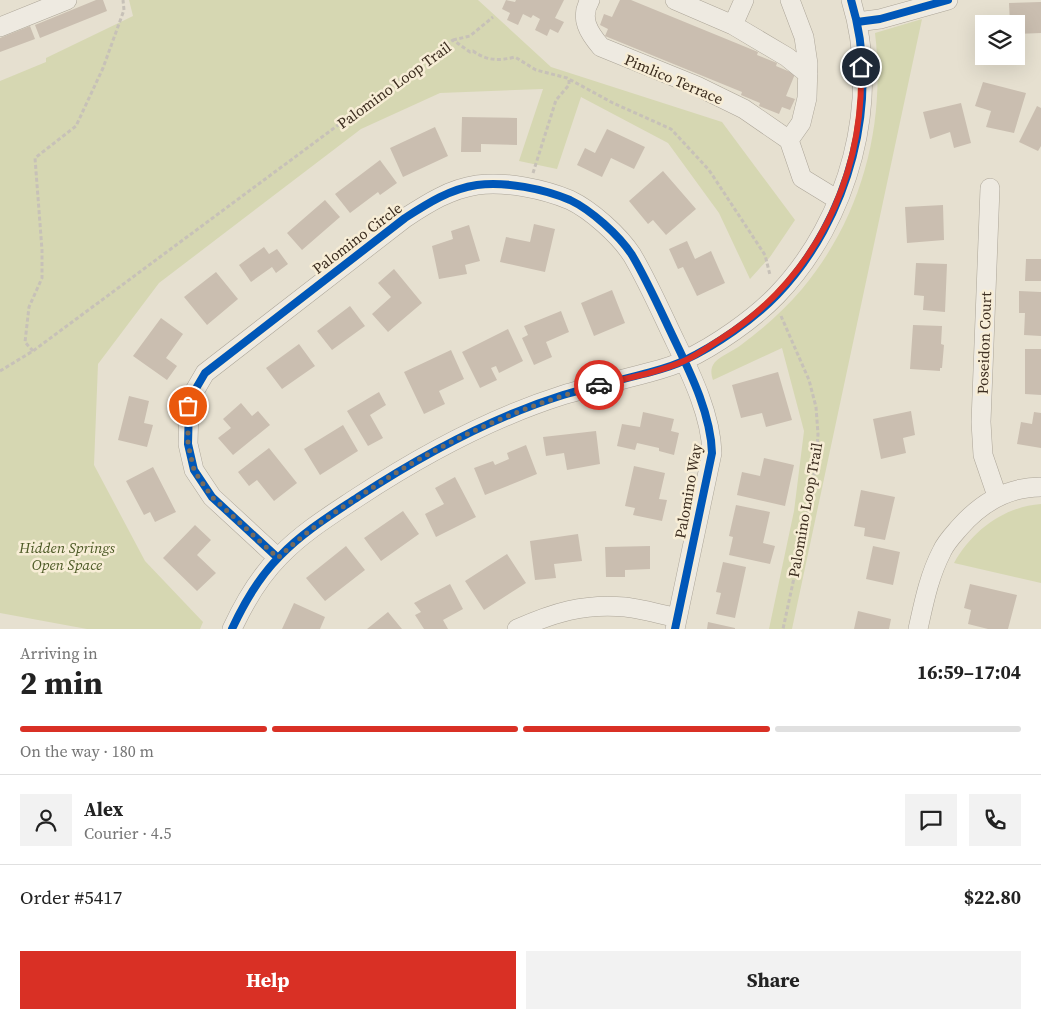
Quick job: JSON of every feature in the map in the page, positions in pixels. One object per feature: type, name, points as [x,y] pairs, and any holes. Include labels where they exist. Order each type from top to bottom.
[{"type":"street","points":[[0,26],[66,0]]},
{"type":"street","name":"Pimlico Terrace","points":[[589,0],[585,14],[586,27],[601,47],[697,86],[744,109],[789,140]]},
{"type":"street","points":[[675,0],[733,25],[787,57],[808,74]]},
{"type":"street","points":[[733,25],[744,0]]},
{"type":"street","points":[[790,0],[804,37],[808,74],[807,98],[801,123],[789,140],[802,178],[838,200]]},
{"type":"street","points":[[232,629],[249,598],[278,558],[320,522],[398,471],[456,439],[528,407],[685,361],[733,332],[776,296],[810,253],[838,200],[852,159],[860,120],[861,67],[857,22],[850,0]]},
{"type":"street","points":[[857,22],[880,19],[948,0]]},
{"type":"street","name":"Palomino Circle","points":[[278,558],[212,497],[194,470],[187,431],[188,406],[191,397],[205,373],[229,353],[398,223],[435,198],[476,185],[495,184],[530,188],[570,200],[588,211],[610,229],[631,254],[685,361]]},
{"type":"street","name":"Poseidon Court","points":[[990,188],[981,422],[983,455],[997,496]]},
{"type":"street","name":"Palomino Way","points":[[676,623],[712,453],[712,438],[707,418],[685,361]]},
{"type":"street","points":[[918,629],[927,589],[943,549],[968,518],[997,496],[1014,490],[1041,487]]},
{"type":"street","points":[[517,629],[545,617],[576,608],[626,607],[676,623]]},
{"type":"path","points":[[33,351],[25,342],[29,307],[42,278],[42,250],[35,158],[76,126],[102,68],[124,10],[123,0]]},
{"type":"path","points":[[453,40],[470,36],[493,18]]},
{"type":"path","points":[[532,177],[556,100],[568,85],[569,79]]},
{"type":"green space","name":"Hidden Springs Open Space","points":[[129,0],[478,0],[551,67],[722,122],[795,220],[770,257],[750,279],[719,213],[668,143],[581,97],[557,169],[519,161],[543,89],[440,93],[361,129],[159,283],[98,364],[94,465],[145,561],[203,622],[200,629],[87,629],[0,613],[0,81],[46,62],[46,58],[133,16]]},
{"type":"green space","points":[[922,19],[792,629],[769,629],[794,511],[804,431],[782,348],[713,380],[711,373],[713,364],[749,339],[781,312],[802,289],[823,261],[840,232],[854,201],[873,135],[877,102],[875,33]]},
{"type":"green space","points":[[1041,504],[1041,583],[954,563],[961,551],[979,531],[990,523],[1014,510]]},
{"type":"building","points":[[96,0],[103,0],[107,11],[40,38],[35,25]]},
{"type":"building","points":[[506,0],[515,2],[516,0],[564,0],[555,18],[564,22],[558,33],[550,29],[547,36],[535,30],[540,19],[533,15],[531,18],[523,14],[518,25],[507,20],[510,13],[502,9]]},
{"type":"building","points":[[620,0],[631,0],[758,52],[757,55],[777,63],[776,66],[795,74],[786,96],[795,99],[790,110],[782,107],[779,114],[759,106],[760,103],[741,95],[742,92],[605,36],[608,29],[600,25],[604,14],[612,17]]},
{"type":"building","points":[[1041,2],[1041,33],[1025,34],[1025,15],[1010,15],[1009,3]]},
{"type":"building","points":[[30,26],[35,39],[0,52],[0,38]]},
{"type":"building","points":[[983,82],[1026,93],[1014,133],[986,127],[991,111],[975,106]]},
{"type":"building","points":[[961,103],[971,143],[954,148],[950,132],[930,139],[923,112]]},
{"type":"building","points":[[1037,106],[1041,108],[1041,146],[1038,151],[1019,142]]},
{"type":"building","points":[[462,117],[517,118],[517,145],[481,144],[481,152],[461,152]]},
{"type":"building","points":[[435,127],[448,156],[403,177],[390,148]]},
{"type":"building","points":[[607,129],[645,147],[634,169],[611,158],[602,177],[577,165],[585,148],[595,153]]},
{"type":"building","points":[[380,160],[397,183],[380,195],[378,192],[350,213],[335,194]]},
{"type":"building","points":[[663,171],[696,209],[666,235],[653,220],[648,224],[629,201]]},
{"type":"building","points":[[325,200],[340,217],[302,250],[287,233]]},
{"type":"building","points":[[943,205],[944,240],[907,243],[905,207]]},
{"type":"building","points":[[534,224],[555,229],[545,272],[500,262],[506,237],[530,242]]},
{"type":"building","points":[[469,225],[480,261],[465,265],[467,274],[439,279],[432,246],[453,239],[451,231]]},
{"type":"building","points":[[687,241],[695,259],[711,251],[725,283],[697,296],[683,267],[678,269],[669,249]]},
{"type":"building","points":[[264,247],[269,254],[277,249],[288,264],[276,273],[272,267],[251,282],[239,265]]},
{"type":"building","points":[[1026,259],[1041,259],[1041,281],[1025,281]]},
{"type":"building","points":[[916,263],[947,264],[945,312],[923,310],[924,296],[914,295]]},
{"type":"building","points":[[394,269],[422,303],[388,332],[372,314],[391,297],[378,283]]},
{"type":"building","points":[[216,272],[238,299],[207,325],[184,297]]},
{"type":"building","points":[[612,290],[625,323],[594,336],[581,303]]},
{"type":"building","points":[[1019,291],[1041,292],[1041,336],[1024,335],[1025,313],[1019,313]]},
{"type":"building","points":[[350,306],[365,326],[332,350],[317,331]]},
{"type":"building","points":[[561,311],[569,332],[546,342],[552,357],[534,365],[522,338],[528,335],[524,326]]},
{"type":"building","points":[[161,318],[183,334],[166,358],[177,366],[167,380],[133,356]]},
{"type":"building","points":[[913,325],[942,326],[941,344],[944,345],[942,368],[940,368],[940,371],[910,369]]},
{"type":"building","points":[[508,329],[523,361],[499,373],[496,366],[491,368],[497,380],[480,388],[462,352]]},
{"type":"building","points":[[299,344],[315,366],[282,389],[266,368]]},
{"type":"building","points":[[1025,349],[1041,349],[1041,395],[1025,394]]},
{"type":"building","points":[[451,350],[464,379],[439,391],[445,404],[424,414],[404,372]]},
{"type":"building","points":[[778,372],[792,420],[766,427],[762,413],[741,418],[732,385]]},
{"type":"building","points":[[379,392],[386,405],[370,415],[383,438],[368,446],[347,411]]},
{"type":"building","points":[[129,396],[149,401],[144,423],[153,425],[147,447],[118,440]]},
{"type":"building","points":[[241,403],[252,416],[258,411],[270,425],[233,455],[218,438],[231,428],[223,419]]},
{"type":"building","points":[[911,411],[915,435],[903,438],[906,453],[881,459],[873,419]]},
{"type":"building","points":[[643,412],[674,419],[671,431],[679,433],[674,455],[659,451],[659,448],[637,443],[635,450],[617,446],[622,424],[640,427]]},
{"type":"building","points":[[1034,412],[1041,413],[1041,448],[1017,444],[1021,422],[1032,424]]},
{"type":"building","points":[[343,425],[358,451],[320,475],[304,449]]},
{"type":"building","points":[[596,431],[600,464],[567,470],[564,453],[546,456],[543,437]]},
{"type":"building","points":[[526,445],[537,474],[485,495],[474,468],[493,461],[495,465],[509,459],[507,453]]},
{"type":"building","points":[[269,448],[297,483],[274,501],[257,480],[249,486],[238,472]]},
{"type":"building","points":[[764,458],[794,465],[785,506],[737,495],[742,472],[760,476]]},
{"type":"building","points":[[634,466],[665,473],[659,499],[667,500],[662,521],[633,515],[635,508],[625,506]]},
{"type":"building","points":[[153,467],[176,512],[155,522],[150,512],[144,515],[126,481]]},
{"type":"building","points":[[455,477],[476,517],[436,537],[425,514],[444,504],[435,488]]},
{"type":"building","points":[[861,490],[895,497],[885,540],[864,536],[865,528],[854,526]]},
{"type":"building","points":[[736,505],[770,512],[763,543],[775,546],[770,564],[729,555],[733,537],[729,536]]},
{"type":"building","points":[[403,511],[419,534],[381,561],[364,538]]},
{"type":"building","points":[[195,525],[211,540],[197,555],[216,573],[197,591],[163,558]]},
{"type":"building","points":[[578,534],[582,561],[554,564],[556,578],[535,580],[530,541]]},
{"type":"building","points":[[346,546],[365,570],[325,601],[306,578]]},
{"type":"building","points":[[650,546],[650,569],[625,570],[625,577],[606,577],[605,547]]},
{"type":"building","points":[[873,546],[900,552],[893,585],[866,579]]},
{"type":"building","points":[[507,554],[526,583],[484,610],[465,581]]},
{"type":"building","points":[[723,562],[746,567],[735,618],[716,614],[721,593],[716,592]]},
{"type":"building","points":[[450,584],[463,609],[443,620],[448,629],[424,629],[415,615],[421,612],[414,603]]},
{"type":"building","points":[[970,584],[1017,595],[1008,629],[988,629],[968,624],[971,610],[964,608]]},
{"type":"building","points":[[294,603],[325,617],[320,629],[282,629]]},
{"type":"building","points":[[858,611],[891,619],[889,629],[854,629]]},
{"type":"building","points":[[388,612],[402,629],[367,629]]},
{"type":"building","points":[[708,622],[735,628],[735,629],[707,629]]},
{"type":"cycle path","points":[[232,629],[253,590],[280,556],[318,524],[382,482],[457,439],[536,404],[659,370],[697,354],[734,331],[777,295],[802,265],[823,231],[840,195],[853,157],[860,118],[863,78],[860,38],[851,0]]},
{"type":"cycle path","points":[[857,22],[880,19],[948,0]]},
{"type":"cycle path","points":[[278,558],[212,497],[194,470],[188,444],[189,406],[191,397],[205,373],[405,218],[431,202],[448,193],[477,185],[500,184],[537,189],[578,204],[620,239],[638,265],[655,298],[700,397],[708,425],[712,453],[675,629]]},
{"type":"way so far","points":[[188,406],[188,444],[194,470],[212,497],[278,558],[320,522],[371,488],[434,450],[482,426],[528,407],[599,385]]},
{"type":"route","points":[[599,385],[666,368],[685,361],[733,332],[776,296],[810,253],[838,200],[852,159],[860,120],[861,67]]}]
